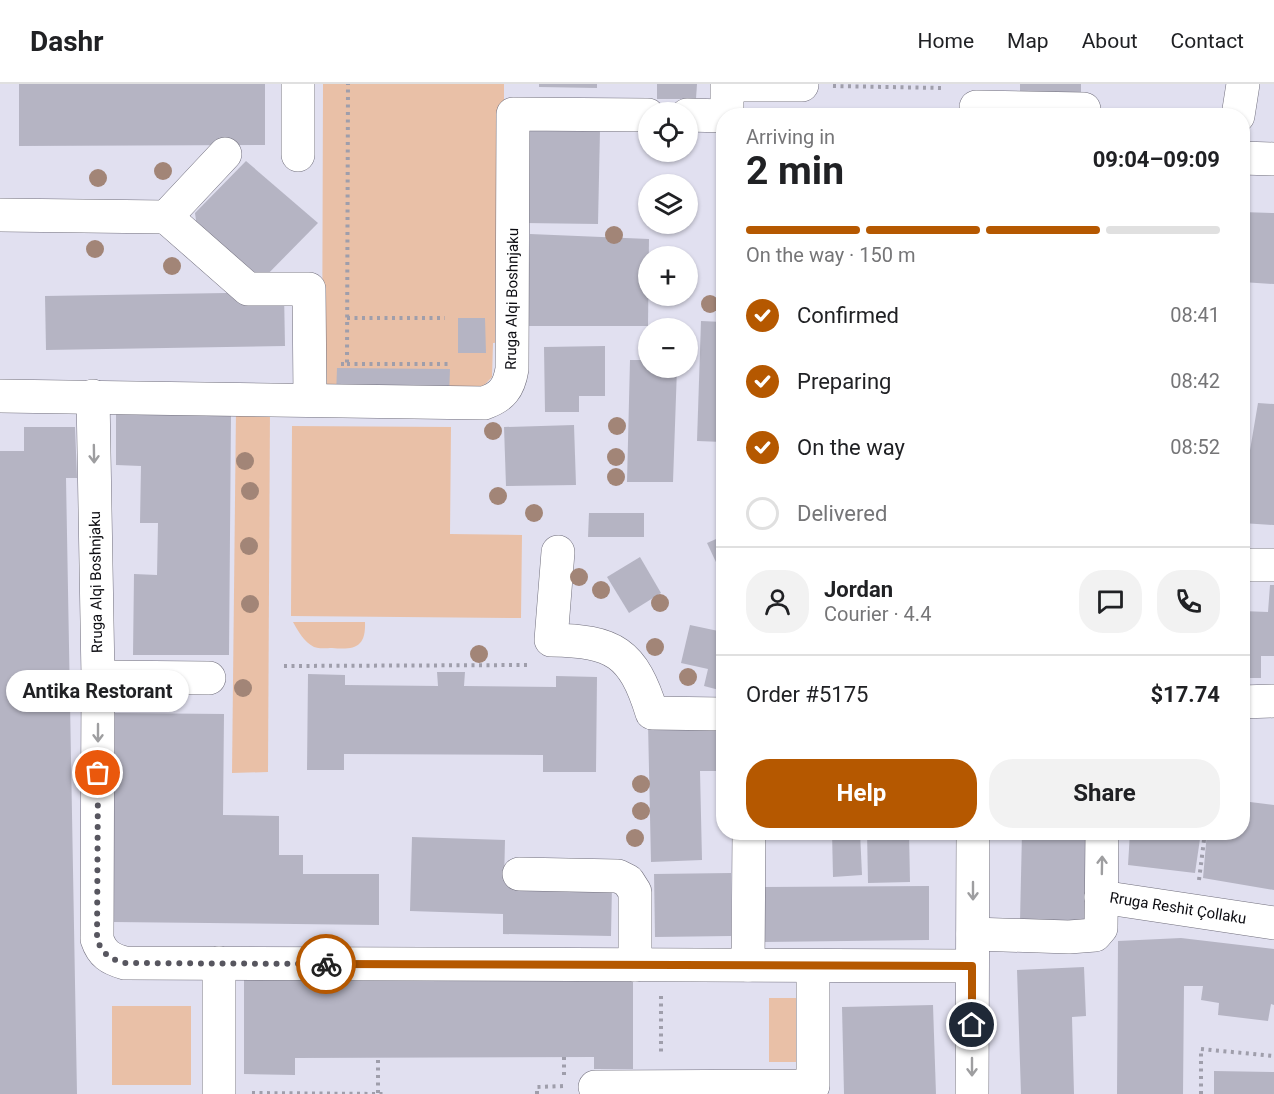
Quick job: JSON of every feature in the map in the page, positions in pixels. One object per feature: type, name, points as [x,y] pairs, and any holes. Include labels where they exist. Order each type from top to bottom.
[{"type":"street","points":[[298,84],[298,155]]},
{"type":"street","points":[[1239,108],[1243,84]]},
{"type":"street","points":[[726,108],[727,85],[802,85]]},
{"type":"street","points":[[976,102],[1085,103]]},
{"type":"street","name":"Rruga Alqi Boshnjaku","points":[[0,396],[93,396],[293,402],[484,403],[496,399],[504,393],[510,382],[512,369],[513,114],[638,115]]},
{"type":"street","points":[[698,115],[716,116]]},
{"type":"street","points":[[166,217],[225,154]]},
{"type":"street","points":[[1250,158],[1274,159]]},
{"type":"street","points":[[0,215],[166,217],[248,289],[309,289],[293,402]]},
{"type":"street","name":"Rruga Alqi Boshnjaku","points":[[93,396],[98,677],[97,939],[100,950],[114,960],[125,963],[972,966]]},
{"type":"street","points":[[558,552],[551,640],[576,640],[598,644],[615,651],[639,675],[652,713],[716,714]]},
{"type":"street","points":[[1250,565],[1274,565]]},
{"type":"street","points":[[98,677],[209,678]]},
{"type":"street","points":[[1250,702],[1274,701]]},
{"type":"street","points":[[748,965],[749,840]]},
{"type":"street","points":[[972,1094],[973,840]]},
{"type":"street","points":[[1101,897],[1102,840]]},
{"type":"street","points":[[519,874],[618,876],[628,881],[635,892],[648,965]]},
{"type":"street","name":"Rruga Reshit Çollaku","points":[[973,934],[1069,937],[1095,935],[1101,928],[1101,897],[1274,923]]},
{"type":"street","points":[[219,963],[219,1092]]},
{"type":"street","points":[[580,1087],[813,1086],[813,966]]},
{"type":"path","points":[[348,84],[347,318],[445,318]]},
{"type":"path","points":[[802,85],[942,88]]},
{"type":"path","points":[[346,364],[448,364]]},
{"type":"path","points":[[284,666],[538,665]]},
{"type":"path","points":[[1196,911],[1204,840]]},
{"type":"path","points":[[648,965],[661,1087]]},
{"type":"path","points":[[1201,1094],[1201,1049],[1274,1056]]},
{"type":"path","points":[[269,1093],[379,1094],[378,1058]]},
{"type":"path","points":[[537,1094],[537,1087],[580,1087]]},
{"type":"shaded area","points":[[323,84],[504,84],[504,342],[493,343],[492,377],[472,398],[322,395]]},
{"type":"shaded area","points":[[236,409],[270,409],[268,772],[232,773]]},
{"type":"shaded area","points":[[292,426],[451,427],[450,534],[522,535],[521,618],[291,616]]},
{"type":"shaded area","points":[[293,622],[365,622],[365,631],[361,642],[352,648],[318,648],[310,645],[304,639]]},
{"type":"shaded area","points":[[769,998],[803,998],[802,1062],[769,1062]]},
{"type":"shaded area","points":[[112,1006],[191,1006],[191,1085],[112,1085]]},
{"type":"building","points":[[19,84],[265,84],[265,145],[19,146]]},
{"type":"building","points":[[539,84],[597,84],[597,88],[539,87]]},
{"type":"building","points":[[657,84],[697,84],[696,99],[657,99]]},
{"type":"building","points":[[1020,84],[1081,84],[1081,100],[1020,100]]},
{"type":"building","points":[[526,129],[600,130],[598,224],[524,223]]},
{"type":"building","points":[[246,161],[318,223],[256,286],[198,235],[195,213]]},
{"type":"building","points":[[1250,212],[1274,213],[1274,284],[1250,282]]},
{"type":"building","points":[[530,234],[649,239],[649,246],[638,246],[638,306],[648,306],[648,318],[638,318],[638,326],[527,326]]},
{"type":"building","points":[[284,292],[285,346],[46,350],[45,296]]},
{"type":"building","points":[[458,318],[485,318],[486,353],[458,353]]},
{"type":"building","points":[[701,321],[716,322],[716,442],[697,441]]},
{"type":"building","points":[[605,346],[605,396],[579,396],[579,412],[545,412],[544,347]]},
{"type":"building","points":[[630,360],[638,360],[638,378],[677,378],[673,482],[627,482]]},
{"type":"building","points":[[337,368],[450,369],[449,397],[336,396]]},
{"type":"building","points":[[1258,403],[1274,404],[1274,525],[1250,524],[1250,450]]},
{"type":"building","points":[[116,414],[231,415],[229,655],[133,655],[134,574],[157,575],[158,523],[140,523],[141,466],[116,465]]},
{"type":"building","points":[[574,425],[576,485],[506,486],[504,427]]},
{"type":"building","points":[[24,427],[75,427],[77,478],[66,478],[77,1094],[0,1094],[0,451],[24,451]]},
{"type":"building","points":[[589,513],[644,513],[644,537],[588,537]]},
{"type":"building","points":[[716,539],[716,562],[707,543]]},
{"type":"building","points":[[640,557],[661,593],[629,613],[607,577]]},
{"type":"building","points":[[1270,585],[1274,585],[1274,656],[1261,656],[1261,678],[1250,678],[1250,611],[1268,612]]},
{"type":"building","points":[[690,625],[716,631],[716,689],[704,686],[708,669],[681,663]]},
{"type":"building","points":[[437,672],[465,672],[464,686],[556,687],[556,676],[597,677],[596,772],[543,772],[543,755],[344,754],[344,770],[307,770],[308,674],[345,675],[345,685],[438,686]]},
{"type":"building","points":[[115,713],[224,714],[223,815],[279,816],[279,855],[303,855],[303,874],[379,874],[379,925],[113,922]]},
{"type":"building","points":[[716,721],[716,771],[700,771],[702,860],[651,862],[648,723]]},
{"type":"building","points":[[1250,802],[1274,805],[1274,890],[1203,878],[1206,840],[1250,840]]},
{"type":"building","points":[[412,837],[505,840],[504,883],[612,885],[611,936],[503,934],[503,914],[410,911]]},
{"type":"building","points":[[832,840],[860,840],[862,875],[833,877]]},
{"type":"building","points":[[867,840],[909,840],[910,882],[868,883]]},
{"type":"building","points":[[1022,840],[1090,840],[1087,923],[1020,921]]},
{"type":"building","points":[[1130,840],[1200,840],[1195,873],[1128,865]]},
{"type":"building","points":[[731,873],[731,936],[655,937],[654,874]]},
{"type":"building","points":[[929,886],[929,940],[764,942],[764,887]]},
{"type":"building","points":[[1181,938],[1274,949],[1274,1005],[1271,1004],[1268,1021],[1218,1015],[1219,1003],[1201,1000],[1203,986],[1184,986],[1183,1094],[1117,1094],[1118,941]]},
{"type":"building","points":[[1084,967],[1086,1016],[1072,1017],[1074,1094],[1021,1094],[1017,970]]},
{"type":"building","points":[[244,972],[633,972],[633,1069],[594,1069],[594,1057],[295,1058],[295,1075],[244,1074]]},
{"type":"building","points":[[933,1005],[936,1094],[844,1094],[842,1007]]},
{"type":"building","points":[[1214,1071],[1274,1072],[1274,1094],[1214,1094]]},
{"type":"way so far","points":[[98,773],[97,939],[100,950],[114,960],[125,963],[326,964]]},
{"type":"place","name":"Antika Restorant","points":[[98,773]]},
{"type":"route","points":[[326,964],[972,966],[972,1025]]}]
